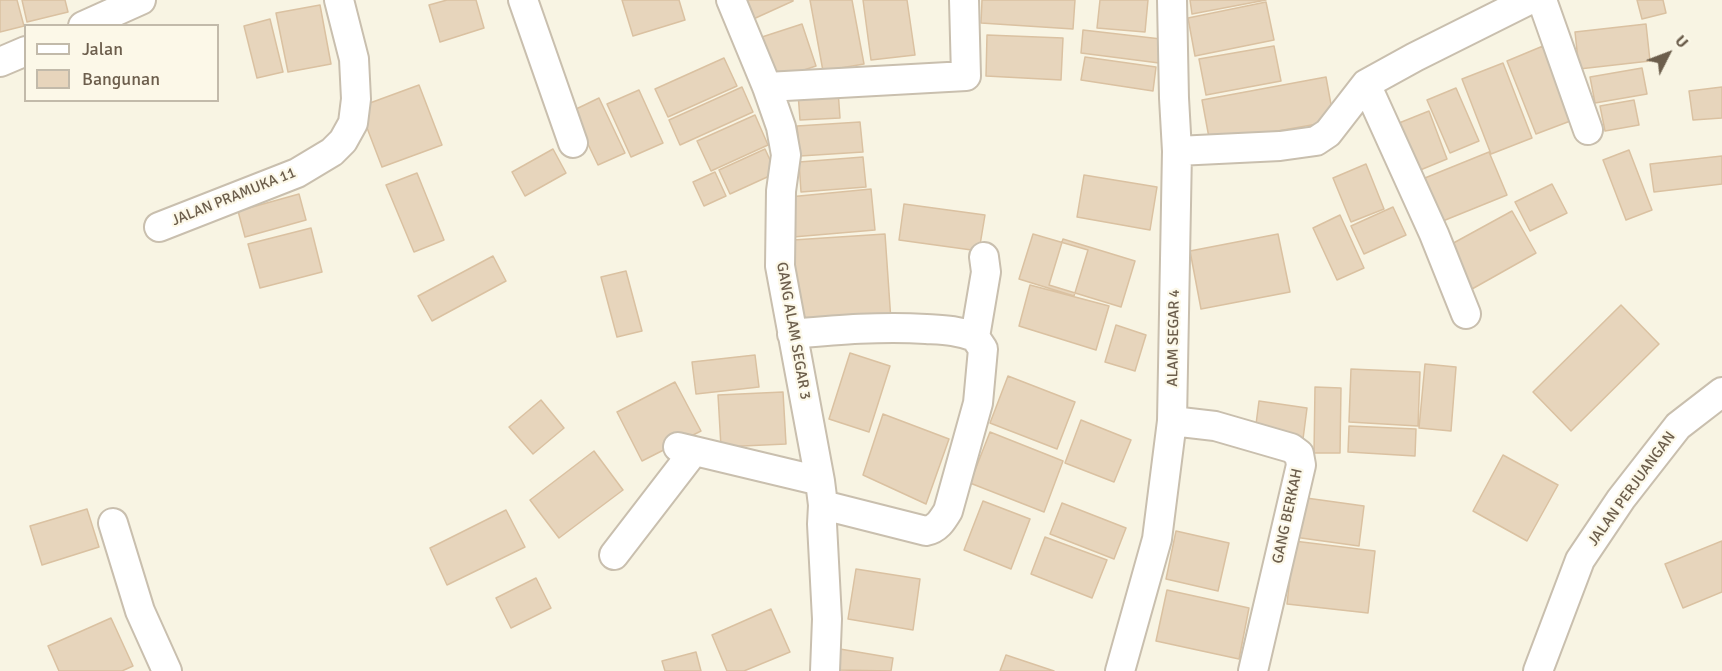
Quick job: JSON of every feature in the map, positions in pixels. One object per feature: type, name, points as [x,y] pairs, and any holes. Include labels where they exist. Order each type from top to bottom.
[{"type":"street","points":[[87,24],[141,0]]},
{"type":"street","name":"JALAN PRAMUKA 11","points":[[159,227],[297,173],[332,152],[343,141],[353,123],[356,99],[354,59],[339,0]]},
{"type":"street","points":[[523,0],[573,143]]},
{"type":"street","name":"GANG ALAM SEGAR 3","points":[[731,0],[767,87],[781,127],[786,155],[781,191],[780,266],[821,493],[827,619],[825,671]]},
{"type":"street","points":[[767,87],[966,76],[964,0]]},
{"type":"street","name":"ALAM SEGAR 4","points":[[1120,671],[1157,539],[1172,421],[1177,151],[1172,0]]},
{"type":"street","points":[[1177,151],[1281,146],[1316,141],[1328,133],[1366,84],[1414,57],[1529,0]]},
{"type":"street","points":[[1542,0],[1588,130]]},
{"type":"street","points":[[0,62],[24,52]]},
{"type":"street","points":[[1366,84],[1434,234],[1466,314]]},
{"type":"street","points":[[975,337],[986,272],[984,257]]},
{"type":"street","points":[[614,555],[686,449],[821,493],[926,531],[935,529],[939,525],[948,511],[978,403],[983,349],[975,337],[958,331],[900,327],[792,334]]},
{"type":"street","name":"JALAN PERJUANGAN","points":[[1538,671],[1581,560],[1615,507],[1678,426],[1722,392]]},
{"type":"street","name":"GANG BERKAH","points":[[1172,421],[1215,426],[1291,448],[1299,454],[1301,465],[1260,646],[1252,671]]},
{"type":"street","points":[[113,523],[140,611],[168,671]]},
{"type":"building","points":[[0,0],[17,0],[24,26],[0,32]]},
{"type":"building","points":[[22,0],[65,0],[68,12],[27,22]]},
{"type":"building","points":[[447,0],[476,0],[484,28],[440,42],[429,5]]},
{"type":"building","points":[[622,0],[679,0],[685,20],[633,36]]},
{"type":"building","points":[[739,0],[793,0],[793,1],[749,21]]},
{"type":"building","points":[[810,0],[852,0],[864,64],[823,71]]},
{"type":"building","points":[[863,0],[907,0],[915,55],[871,60]]},
{"type":"building","points":[[982,0],[1075,0],[1073,29],[981,23]]},
{"type":"building","points":[[1100,0],[1148,0],[1145,32],[1097,28]]},
{"type":"building","points":[[1190,0],[1266,0],[1192,14]]},
{"type":"building","points":[[1637,0],[1663,0],[1666,13],[1642,19]]},
{"type":"building","points":[[1266,2],[1274,40],[1195,56],[1188,18]]},
{"type":"building","points":[[320,5],[331,64],[288,72],[276,13]]},
{"type":"building","points":[[270,19],[283,72],[257,78],[244,26]]},
{"type":"building","points":[[802,24],[816,66],[777,79],[762,37]]},
{"type":"building","points":[[1646,24],[1650,61],[1579,69],[1575,32]]},
{"type":"building","points":[[1083,30],[1161,39],[1159,63],[1081,53]]},
{"type":"building","points":[[987,35],[1063,38],[1061,80],[986,76]]},
{"type":"building","points":[[1274,46],[1281,81],[1206,95],[1199,59]]},
{"type":"building","points":[[1543,46],[1573,120],[1536,134],[1507,61]]},
{"type":"building","points":[[1085,57],[1156,67],[1153,91],[1081,80]]},
{"type":"building","points":[[724,58],[737,86],[668,117],[655,89]]},
{"type":"building","points":[[1503,63],[1532,138],[1491,154],[1462,79]]},
{"type":"building","points":[[1642,68],[1647,94],[1595,103],[1590,77]]},
{"type":"building","points":[[1326,77],[1334,121],[1210,143],[1202,100]]},
{"type":"building","points":[[419,85],[442,145],[382,167],[359,107]]},
{"type":"building","points":[[742,87],[753,112],[680,145],[669,120]]},
{"type":"building","points":[[1722,87],[1722,118],[1693,120],[1689,91]]},
{"type":"building","points":[[1456,88],[1479,141],[1450,153],[1427,100]]},
{"type":"building","points":[[639,90],[663,143],[631,157],[607,104]]},
{"type":"building","points":[[838,90],[840,118],[800,120],[798,93]]},
{"type":"building","points":[[599,98],[625,153],[598,165],[572,111]]},
{"type":"building","points":[[1634,100],[1639,125],[1605,131],[1600,106]]},
{"type":"building","points":[[1429,111],[1447,159],[1413,173],[1394,125]]},
{"type":"building","points":[[755,115],[768,145],[711,171],[697,141]]},
{"type":"building","points":[[860,122],[863,152],[800,156],[797,126]]},
{"type":"building","points":[[553,149],[566,173],[525,196],[512,172]]},
{"type":"building","points":[[765,149],[776,173],[730,194],[719,170]]},
{"type":"building","points":[[1629,150],[1652,210],[1626,220],[1603,160]]},
{"type":"building","points":[[1489,152],[1507,195],[1433,225],[1415,182]]},
{"type":"building","points":[[1722,156],[1722,184],[1654,192],[1650,164]]},
{"type":"building","points":[[863,157],[866,187],[801,192],[799,162]]},
{"type":"building","points":[[1366,164],[1384,209],[1351,222],[1333,178]]},
{"type":"building","points":[[715,172],[726,196],[704,206],[693,182]]},
{"type":"building","points":[[417,173],[444,240],[414,252],[386,185]]},
{"type":"building","points":[[1084,175],[1157,187],[1150,230],[1077,217]]},
{"type":"building","points":[[1552,184],[1567,213],[1530,231],[1515,202]]},
{"type":"building","points":[[871,189],[875,230],[793,237],[789,197]]},
{"type":"building","points":[[299,194],[306,220],[245,237],[238,211]]},
{"type":"building","points":[[904,204],[985,215],[979,251],[899,240]]},
{"type":"building","points":[[1393,207],[1406,235],[1364,254],[1351,226]]},
{"type":"building","points":[[1512,211],[1536,253],[1472,289],[1448,246]]},
{"type":"building","points":[[1340,215],[1364,268],[1337,280],[1313,228]]},
{"type":"building","points":[[311,228],[322,272],[260,288],[248,244]]},
{"type":"building","points":[[885,234],[891,321],[799,327],[793,240]]},
{"type":"building","points":[[1033,234],[1088,250],[1074,296],[1019,279]]},
{"type":"building","points":[[1278,234],[1290,292],[1201,309],[1190,251]]},
{"type":"building","points":[[1063,239],[1135,261],[1121,307],[1049,285]]},
{"type":"building","points":[[493,256],[506,281],[432,321],[418,296]]},
{"type":"building","points":[[626,271],[642,331],[617,337],[601,277]]},
{"type":"building","points":[[1030,285],[1109,306],[1096,350],[1019,326]]},
{"type":"building","points":[[1621,305],[1659,344],[1571,431],[1533,392]]},
{"type":"building","points":[[1116,325],[1146,335],[1135,371],[1105,362]]},
{"type":"building","points":[[850,353],[890,366],[869,432],[829,419]]},
{"type":"building","points":[[755,355],[759,387],[696,394],[692,362]]},
{"type":"building","points":[[1425,364],[1456,367],[1451,431],[1419,428]]},
{"type":"building","points":[[1351,369],[1420,372],[1418,426],[1349,422]]},
{"type":"building","points":[[1008,376],[1075,402],[1057,449],[990,423]]},
{"type":"building","points":[[675,382],[701,431],[642,461],[617,412]]},
{"type":"building","points":[[1315,387],[1341,388],[1340,453],[1314,453]]},
{"type":"building","points":[[783,392],[786,444],[721,447],[718,395]]},
{"type":"building","points":[[541,400],[564,428],[533,454],[509,427]]},
{"type":"building","points":[[1259,401],[1307,408],[1303,439],[1255,432]]},
{"type":"building","points":[[883,414],[949,439],[926,504],[863,475]]},
{"type":"building","points":[[1081,420],[1131,440],[1114,482],[1065,463]]},
{"type":"building","points":[[1349,426],[1416,429],[1415,456],[1348,452]]},
{"type":"building","points":[[990,432],[1063,461],[1044,512],[970,483]]},
{"type":"building","points":[[594,451],[623,490],[559,538],[530,500]]},
{"type":"building","points":[[1503,455],[1558,485],[1527,541],[1473,511]]},
{"type":"building","points":[[1299,497],[1364,506],[1359,546],[1294,537]]},
{"type":"building","points":[[983,501],[1030,519],[1011,569],[964,550]]},
{"type":"building","points":[[1062,503],[1126,528],[1114,559],[1050,534]]},
{"type":"building","points":[[87,509],[99,547],[42,565],[30,526]]},
{"type":"building","points":[[506,510],[525,547],[447,585],[430,548]]},
{"type":"building","points":[[1176,531],[1229,543],[1218,591],[1166,579]]},
{"type":"building","points":[[1045,537],[1107,560],[1092,598],[1031,574]]},
{"type":"building","points":[[1294,541],[1375,551],[1368,613],[1287,604]]},
{"type":"building","points":[[1722,541],[1722,592],[1683,608],[1665,564]]},
{"type":"building","points":[[856,569],[920,579],[913,630],[848,619]]},
{"type":"building","points":[[536,578],[551,608],[511,628],[496,598]]},
{"type":"building","points":[[1167,590],[1249,608],[1239,659],[1156,641]]},
{"type":"building","points":[[771,609],[790,652],[744,671],[727,671],[712,635]]},
{"type":"building","points":[[111,618],[133,666],[122,671],[59,671],[48,646]]},
{"type":"building","points":[[840,649],[893,658],[891,671],[837,670]]},
{"type":"building","points":[[696,652],[701,671],[665,671],[662,661]]},
{"type":"building","points":[[1006,655],[1054,671],[1000,671]]}]
